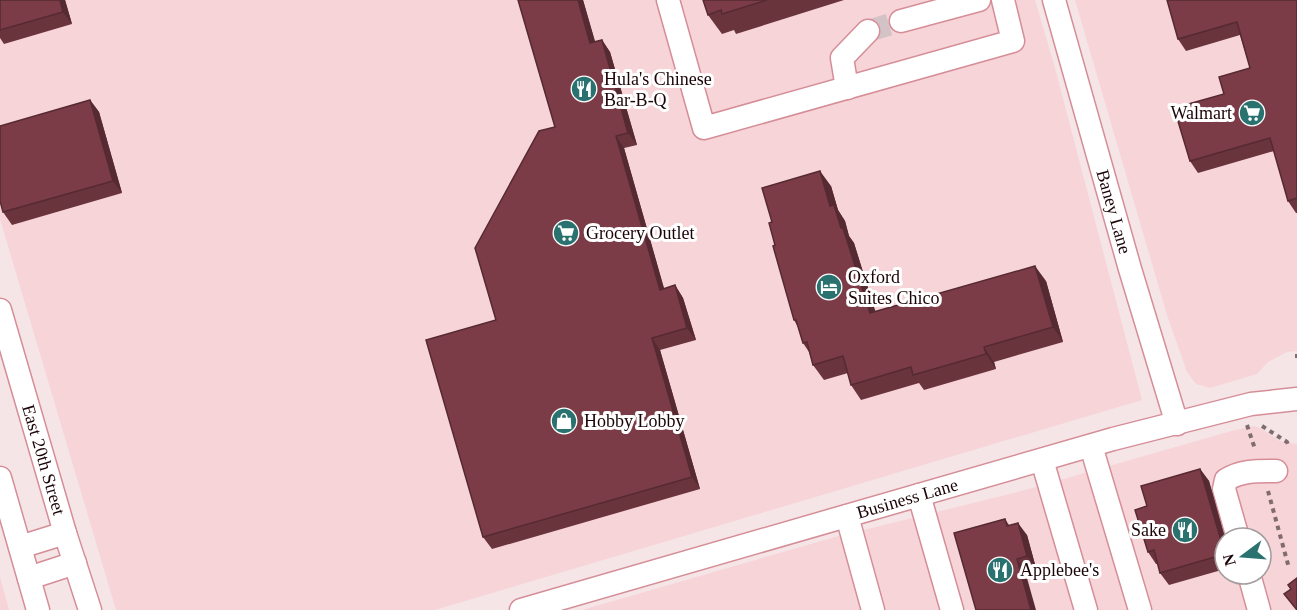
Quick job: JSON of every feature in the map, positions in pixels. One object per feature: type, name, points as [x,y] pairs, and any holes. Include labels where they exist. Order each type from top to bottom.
[{"type":"street","points":[[668,0],[704,128],[1013,42],[1003,0]]},
{"type":"street","points":[[901,21],[979,0]]},
{"type":"street","name":"Baney Lane","points":[[1054,0],[1177,424]]},
{"type":"street","points":[[847,88],[842,58],[868,31]]},
{"type":"street","name":"East 20th Street","points":[[0,310],[65,533],[90,610]]},
{"type":"street","name":"Business Lane","points":[[520,610],[1091,446],[1251,404],[1297,399]]},
{"type":"street","points":[[1091,446],[1140,610]]},
{"type":"street","points":[[1042,460],[1086,610]]},
{"type":"street","points":[[1235,526],[1224,489],[1226,480],[1233,475],[1249,471],[1269,471]]},
{"type":"street","points":[[0,478],[38,610]]},
{"type":"street","points":[[919,495],[952,610]]},
{"type":"street","points":[[847,516],[873,610]]},
{"type":"street","points":[[20,547],[65,533]]},
{"type":"street","points":[[29,578],[75,563]]},
{"type":"street","points":[[1252,586],[1259,610]]},
{"type":"path","points":[[1247,424],[1269,471],[1277,520],[1289,568]]},
{"type":"shaded area","points":[[0,0],[1035,0],[1142,400],[435,610],[116,610],[0,219]]},
{"type":"shaded area","points":[[1075,0],[1297,0],[1297,351],[1287,352],[1268,362],[1257,374],[1210,388],[1196,384],[1187,372],[1167,315]]},
{"type":"shaded area","points":[[1254,426],[1262,429],[1280,441],[1297,444],[1297,610],[582,610],[835,537],[1018,492],[1235,430]]},
{"type":"shaded area","points":[[0,577],[9,610],[0,610]]},
{"type":"building","points":[[0,0],[60,0],[63,12],[0,30]]},
{"type":"building","points":[[518,0],[578,0],[590,43],[602,40],[628,133],[616,136],[660,290],[675,285],[687,328],[652,338],[692,477],[483,537],[426,340],[496,320],[475,248],[539,131],[555,127]]},
{"type":"building","points":[[703,0],[767,0],[722,14],[721,10],[708,15]]},
{"type":"building","name":"Walmart","points":[[1167,0],[1297,0],[1297,198],[1288,201],[1270,138],[1190,161],[1174,108],[1224,94],[1219,77],[1250,68],[1237,22],[1178,39]]},
{"type":"building","points":[[90,100],[113,181],[3,212],[0,201],[0,126]]},
{"type":"building","name":"Oxford Suites Chico","points":[[820,171],[830,206],[834,205],[841,228],[843,228],[870,313],[1035,266],[1053,327],[984,347],[986,354],[913,375],[911,367],[851,385],[843,356],[813,365],[807,342],[803,343],[796,320],[794,320],[773,246],[775,245],[769,223],[772,222],[762,188]]},
{"type":"building","name":"Sake","points":[[1200,469],[1217,526],[1213,526],[1213,558],[1160,573],[1154,550],[1148,552],[1135,510],[1147,506],[1141,486]]},
{"type":"building","name":"Applebee's","points":[[1005,519],[1007,526],[1018,523],[1027,556],[1017,559],[1031,610],[976,610],[954,533]]},
{"type":"building","points":[[1297,578],[1297,610],[1284,594],[1291,589],[1288,585]]},
{"type":"tunnel","points":[[868,31],[901,21]]},
{"type":"place","name":"Hula's Chinese Bar-B-Q","points":[[584,89]]},
{"type":"place","name":"Walmart","points":[[1252,113]]},
{"type":"place","name":"Grocery Outlet","points":[[566,233]]},
{"type":"place","name":"Oxford Suites Chico","points":[[829,287]]},
{"type":"place","name":"Hobby Lobby","points":[[564,421]]},
{"type":"place","name":"Sake","points":[[1185,530]]},
{"type":"place","name":"Applebee's","points":[[1000,570]]}]
